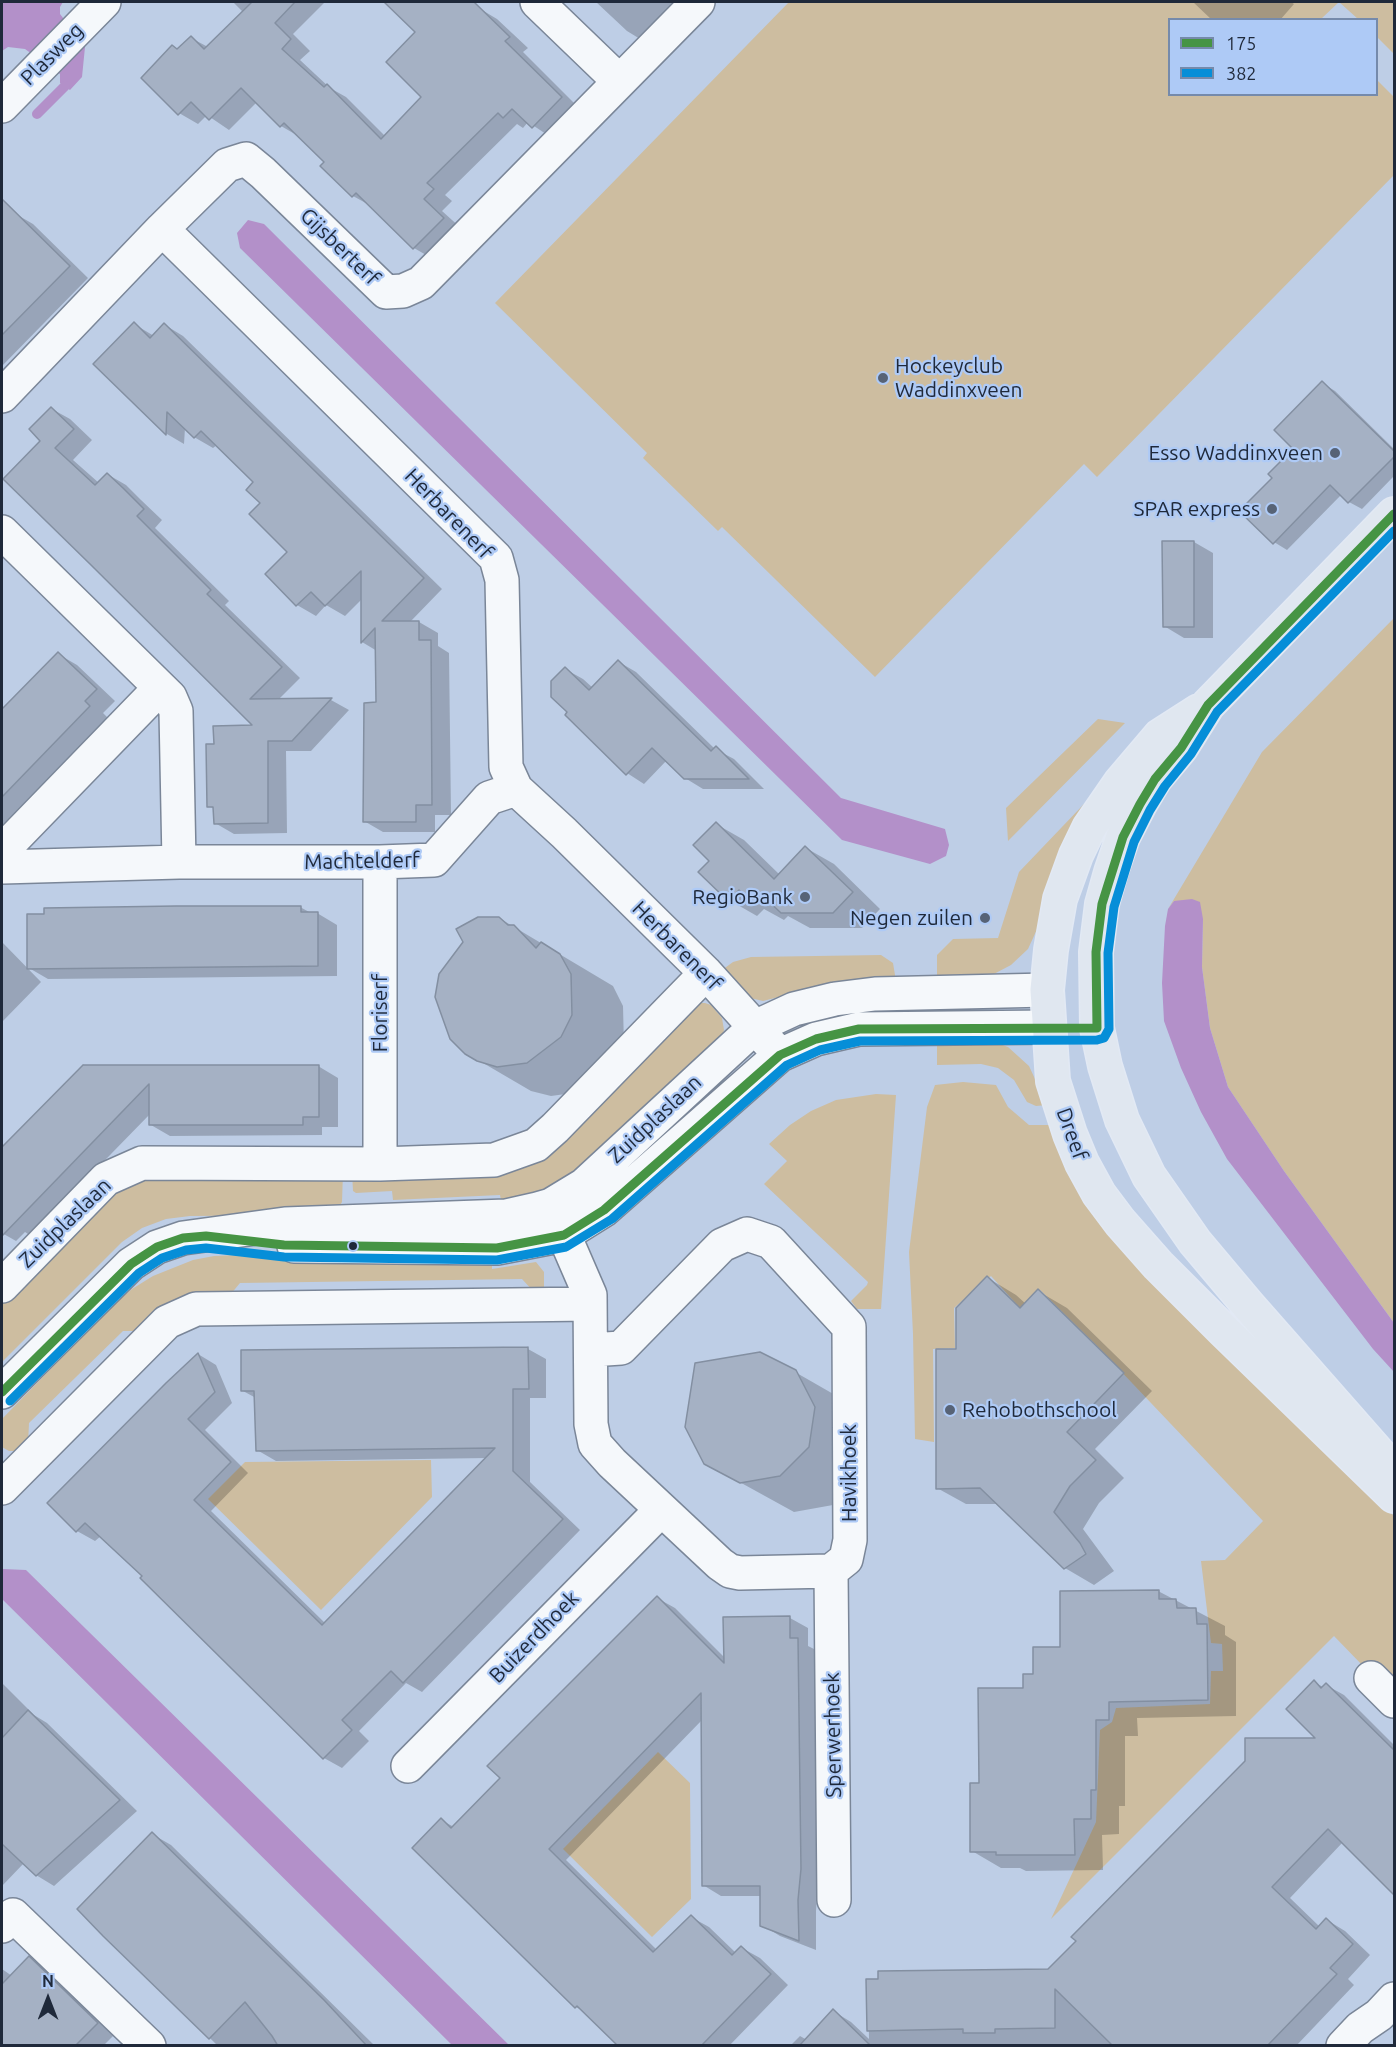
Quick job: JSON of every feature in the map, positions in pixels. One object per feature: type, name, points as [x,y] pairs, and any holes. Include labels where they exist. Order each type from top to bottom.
[{"type":"main road","name":"Dreef","points":[[1395,514],[1208,705],[1181,748],[1145,795],[1123,837],[1102,904],[1096,952],[1097,1028],[1113,1094],[1122,1120],[1149,1176],[1195,1242],[1395,1472]]},
{"type":"main road","name":"Dreef","points":[[1208,705],[1160,736],[1120,783],[1089,828],[1060,898],[1047,990],[1053,1081],[1082,1163],[1106,1203],[1158,1265],[1395,1496]]},
{"type":"main road","name":"Zuidplaslaan","points":[[1047,990],[1096,990]]},
{"type":"main road","name":"Zuidplaslaan","points":[[1049,1027],[1097,1028]]},
{"type":"street","points":[[537,2],[619,81]]},
{"type":"street","name":"Gijsberterf","points":[[162,229],[227,165],[246,159],[264,173],[386,291],[403,291],[421,283],[698,2]]},
{"type":"street","name":"Plasweg","points":[[2,106],[96,10]]},
{"type":"street","points":[[2,396],[162,229]]},
{"type":"street","name":"Herbarenerf","points":[[162,229],[496,558],[502,580],[506,767],[516,789],[706,973],[780,1055]]},
{"type":"street","points":[[2,532],[170,697],[176,711],[179,862]]},
{"type":"street","points":[[2,851],[160,688]]},
{"type":"street","name":"Machtelderf","points":[[2,867],[179,862],[434,860],[489,798],[516,789]]},
{"type":"street","name":"Floriserf","points":[[380,862],[380,1164]]},
{"type":"street","name":"Zuidplaslaan","points":[[2,1286],[106,1179],[142,1163],[380,1164],[494,1160],[536,1145],[706,973]]},
{"type":"street","name":"Zuidplaslaan","points":[[2,1392],[131,1264],[157,1247],[183,1238],[285,1224],[506,1216],[551,1205],[584,1185],[755,1027],[794,1009],[835,999],[875,994],[1047,990]]},
{"type":"street","name":"Zuidplaslaan","points":[[206,1236],[284,1245],[497,1248],[564,1235],[604,1210],[780,1055],[816,1039],[859,1029],[1049,1027]]},
{"type":"street","points":[[551,1205],[590,1295],[591,1424],[595,1444],[661,1510],[730,1571],[740,1573],[831,1571]]},
{"type":"street","name":"Havikhoek","points":[[591,1350],[621,1348],[723,1245],[747,1234],[771,1242],[849,1327],[850,1540],[846,1559],[831,1571]]},
{"type":"street","points":[[2,1484],[167,1322],[196,1309],[590,1304]]},
{"type":"street","name":"Buizerdhoek","points":[[408,1766],[661,1510]]},
{"type":"street","name":"Sperwerhoek","points":[[831,1571],[834,1899]]},
{"type":"street","points":[[1371,1678],[1395,1701]]},
{"type":"street","points":[[2,1926],[13,1915],[148,2046]]},
{"type":"street","points":[[1343,2046],[1360,2028],[1379,2015],[1395,1999]]},
{"type":"shaded area","points":[[2,2],[63,2],[60,14],[85,47],[82,77],[70,90],[60,83],[60,74],[25,49],[8,47],[2,51]]},
{"type":"shaded area","name":"Hockeyclub Waddinxveen","points":[[789,2],[1339,2],[1322,18],[1168,18],[1168,96],[1378,96],[1378,81],[1394,97],[1394,175],[1097,477],[1084,464],[875,677],[722,527],[718,531],[643,458],[647,453],[495,303]]},
{"type":"shaded area","points":[[1339,2],[1394,2],[1394,54],[1378,38],[1378,18],[1357,18]]},
{"type":"shaded area","points":[[248,220],[264,224],[841,798],[945,829],[949,845],[946,856],[930,864],[842,840],[240,248],[237,233]]},
{"type":"shaded area","points":[[1394,618],[1394,1323],[1284,1171],[1228,1087],[1210,1028],[1202,967],[1203,919],[1174,901],[1168,909],[1262,752]]},
{"type":"shaded area","points":[[1098,719],[1125,723],[1008,841],[1006,808]]},
{"type":"shaded area","points":[[1104,783],[1028,949],[1011,965],[992,975],[937,980],[937,955],[953,939],[998,938],[1019,872]]},
{"type":"shaded area","points":[[1192,899],[1200,902],[1203,919],[1202,967],[1210,1028],[1228,1087],[1284,1171],[1394,1323],[1394,1372],[1373,1349],[1227,1159],[1201,1112],[1181,1068],[1164,1021],[1162,983],[1165,926],[1168,909],[1174,901]]},
{"type":"shaded area","points":[[881,955],[893,963],[896,981],[833,983],[763,1001],[746,997],[718,973],[733,962],[751,957]]},
{"type":"shaded area","points":[[697,1003],[711,1005],[722,1018],[724,1030],[720,1045],[556,1190],[502,1205],[500,1195],[393,1200],[392,1191],[356,1193],[353,1191],[352,1172],[496,1169]]},
{"type":"shaded area","points":[[937,1038],[997,1043],[1008,1047],[1029,1066],[1047,1105],[1036,1106],[1027,1102],[1014,1080],[998,1068],[981,1064],[937,1065]]},
{"type":"shaded area","points":[[963,1082],[996,1085],[1008,1107],[1029,1125],[1050,1125],[1152,1277],[1394,1516],[1394,1698],[1334,1636],[1051,1919],[1096,1822],[1100,1730],[1112,1722],[1116,1708],[1210,1704],[1211,1671],[1223,1671],[1222,1644],[1211,1643],[1201,1561],[1225,1560],[1263,1521],[1095,1344],[1040,1290],[1020,1308],[991,1276],[954,1308],[955,1348],[933,1349],[934,1442],[915,1439],[909,1252],[927,1107],[935,1085]]},
{"type":"shaded area","points":[[876,1094],[896,1095],[881,1309],[857,1309],[851,1301],[868,1282],[764,1184],[787,1161],[769,1144],[790,1125],[811,1111],[836,1100]]},
{"type":"shaded area","points":[[343,1172],[342,1202],[334,1215],[190,1216],[166,1219],[142,1228],[122,1242],[2,1362],[2,1301],[122,1180]]},
{"type":"shaded area","points":[[238,1255],[394,1255],[492,1259],[492,1269],[536,1262],[544,1272],[544,1290],[533,1291],[522,1279],[240,1283],[230,1295],[142,1331],[123,1331],[29,1423],[28,1444],[17,1451],[9,1451],[2,1447],[2,1419],[113,1305],[132,1289],[153,1276],[193,1260]]},
{"type":"shaded area","points":[[431,1460],[432,1497],[321,1610],[208,1499],[245,1462]]},
{"type":"shaded area","points":[[3,1569],[26,1570],[509,2045],[452,2045],[2,1599]]},
{"type":"shaded area","points":[[658,1752],[690,1783],[691,1899],[652,1937],[563,1849]]},
{"type":"building","points":[[252,2],[295,2],[275,23],[291,39],[282,49],[324,87],[327,84],[381,139],[421,97],[386,62],[415,32],[384,2],[474,2],[510,37],[505,41],[562,97],[532,128],[512,109],[503,118],[498,113],[427,183],[434,189],[424,199],[444,218],[413,249],[356,193],[352,197],[320,166],[324,162],[284,123],[280,127],[241,88],[209,120],[191,102],[178,115],[141,78],[172,45],[177,49],[191,36],[204,49]]},
{"type":"building","points":[[2,199],[70,266],[2,335]]},
{"type":"building","points":[[134,322],[150,338],[164,323],[424,578],[382,621],[419,621],[419,640],[431,640],[432,805],[416,805],[416,822],[363,822],[364,703],[376,702],[375,628],[361,643],[361,571],[325,606],[311,592],[296,606],[265,574],[287,552],[249,514],[260,503],[246,490],[253,482],[201,431],[194,438],[167,412],[166,435],[93,364]]},
{"type":"building","points":[[1322,381],[1395,452],[1395,456],[1348,503],[1330,485],[1273,544],[1239,511],[1272,478],[1268,474],[1293,449],[1274,430]]},
{"type":"building","points":[[51,407],[74,429],[55,448],[95,485],[107,473],[123,488],[144,509],[137,516],[211,590],[207,594],[282,667],[250,699],[332,698],[292,741],[268,741],[268,823],[214,824],[213,807],[207,807],[206,744],[214,744],[213,726],[252,725],[3,479],[40,441],[29,429]]},
{"type":"building","points":[[1162,541],[1194,541],[1194,627],[1163,627]]},
{"type":"building","points":[[58,652],[97,689],[85,701],[90,706],[2,797],[2,709]]},
{"type":"building","points":[[618,660],[711,751],[716,746],[749,779],[684,779],[652,748],[626,775],[565,715],[567,712],[551,697],[551,681],[565,667],[589,690]]},
{"type":"building","points":[[716,822],[774,879],[805,846],[853,892],[833,913],[781,913],[763,896],[755,905],[739,890],[728,901],[698,872],[709,861],[693,845]]},
{"type":"building","points":[[301,906],[301,912],[318,912],[318,966],[27,969],[27,914],[44,914],[44,908]]},
{"type":"building","points":[[478,917],[499,917],[508,925],[514,925],[536,948],[541,942],[560,954],[571,974],[572,1015],[561,1037],[527,1063],[497,1067],[477,1061],[465,1054],[450,1039],[435,997],[439,974],[463,942],[456,929]]},
{"type":"building","points":[[83,1065],[319,1065],[319,1117],[303,1117],[303,1125],[149,1125],[149,1084],[2,1236],[2,1147]]},
{"type":"building","points":[[987,1276],[1020,1308],[1038,1289],[1124,1373],[1067,1432],[1096,1460],[1070,1486],[1054,1512],[1080,1543],[1086,1554],[1064,1569],[980,1488],[936,1489],[936,1349],[956,1349],[956,1308]]},
{"type":"building","points":[[528,1347],[529,1389],[513,1389],[513,1471],[563,1519],[403,1683],[391,1671],[342,1720],[352,1730],[323,1759],[140,1578],[142,1576],[85,1523],[76,1532],[47,1503],[198,1353],[215,1392],[188,1419],[231,1462],[194,1500],[322,1625],[495,1448],[256,1451],[254,1391],[241,1391],[241,1350]]},
{"type":"building","points":[[760,1352],[796,1370],[815,1407],[809,1447],[780,1476],[740,1483],[704,1464],[685,1427],[695,1363]]},
{"type":"building","points":[[1159,1590],[1159,1599],[1176,1599],[1177,1608],[1196,1608],[1197,1624],[1207,1624],[1208,1700],[1109,1702],[1109,1720],[1096,1720],[1096,1790],[1091,1790],[1091,1819],[1074,1819],[1075,1855],[996,1855],[996,1852],[970,1852],[970,1783],[979,1783],[978,1688],[1023,1688],[1023,1674],[1033,1674],[1033,1647],[1060,1647],[1060,1591]]},
{"type":"building","points":[[657,1596],[724,1663],[723,1617],[790,1616],[790,1638],[798,1638],[801,1869],[798,1900],[799,1941],[760,1926],[760,1886],[702,1886],[701,1693],[549,1849],[653,1952],[691,1915],[732,1955],[741,1946],[771,1974],[701,2046],[618,2046],[577,2006],[575,2008],[412,1848],[441,1818],[451,1828],[500,1778],[487,1766]]},
{"type":"building","points":[[1314,1680],[1321,1688],[1326,1683],[1395,1751],[1395,1896],[1328,1829],[1272,1887],[1316,1929],[1326,1918],[1353,1944],[1330,1968],[1337,1974],[1267,2046],[1113,2046],[1055,1989],[1055,2028],[995,2029],[995,2033],[963,2033],[963,2029],[867,2031],[866,1979],[878,1979],[878,1971],[1048,1969],[1076,1941],[1071,1937],[1245,1761],[1245,1738],[1315,1738],[1286,1709]]},
{"type":"building","points":[[28,1710],[120,1800],[36,1876],[2,1844],[2,1738]]},
{"type":"building","points":[[152,1832],[324,2000],[367,2046],[278,2046],[245,2002],[209,2039],[103,1936],[77,1909]]},
{"type":"building","points":[[29,1956],[98,2023],[75,2046],[2,2046],[2,1984]]},
{"type":"building","points":[[833,2009],[871,2046],[799,2046]]},
{"type":"waterway","points":[[37,114],[65,86]]},
{"type":"transit line","name":"175","points":[[2,1392],[131,1264],[157,1247],[183,1238],[206,1236],[284,1245],[497,1248],[564,1235],[604,1210],[780,1055],[816,1039],[859,1029],[1097,1028],[1096,952],[1102,904],[1123,837],[1140,804],[1155,779],[1181,748],[1208,705],[1394,514]]},
{"type":"transit line","name":"382","points":[[10,1401],[139,1273],[162,1258],[186,1250],[206,1248],[284,1257],[497,1260],[566,1247],[612,1219],[787,1065],[820,1050],[860,1041],[1097,1040],[1104,1038],[1109,1029],[1108,953],[1114,907],[1134,842],[1150,810],[1165,786],[1191,754],[1217,712],[1394,531]]},
{"type":"place","name":"Hockeyclub Waddinxveen","points":[[883,378]]},
{"type":"place","name":"Esso Waddinxveen","points":[[1335,453]]},
{"type":"place","name":"SPAR express","points":[[1272,509]]},
{"type":"place","name":"RegioBank","points":[[805,897]]},
{"type":"place","name":"Negen zuilen","points":[[985,918]]},
{"type":"place","name":"Rehobothschool","points":[[950,1410]]}]
